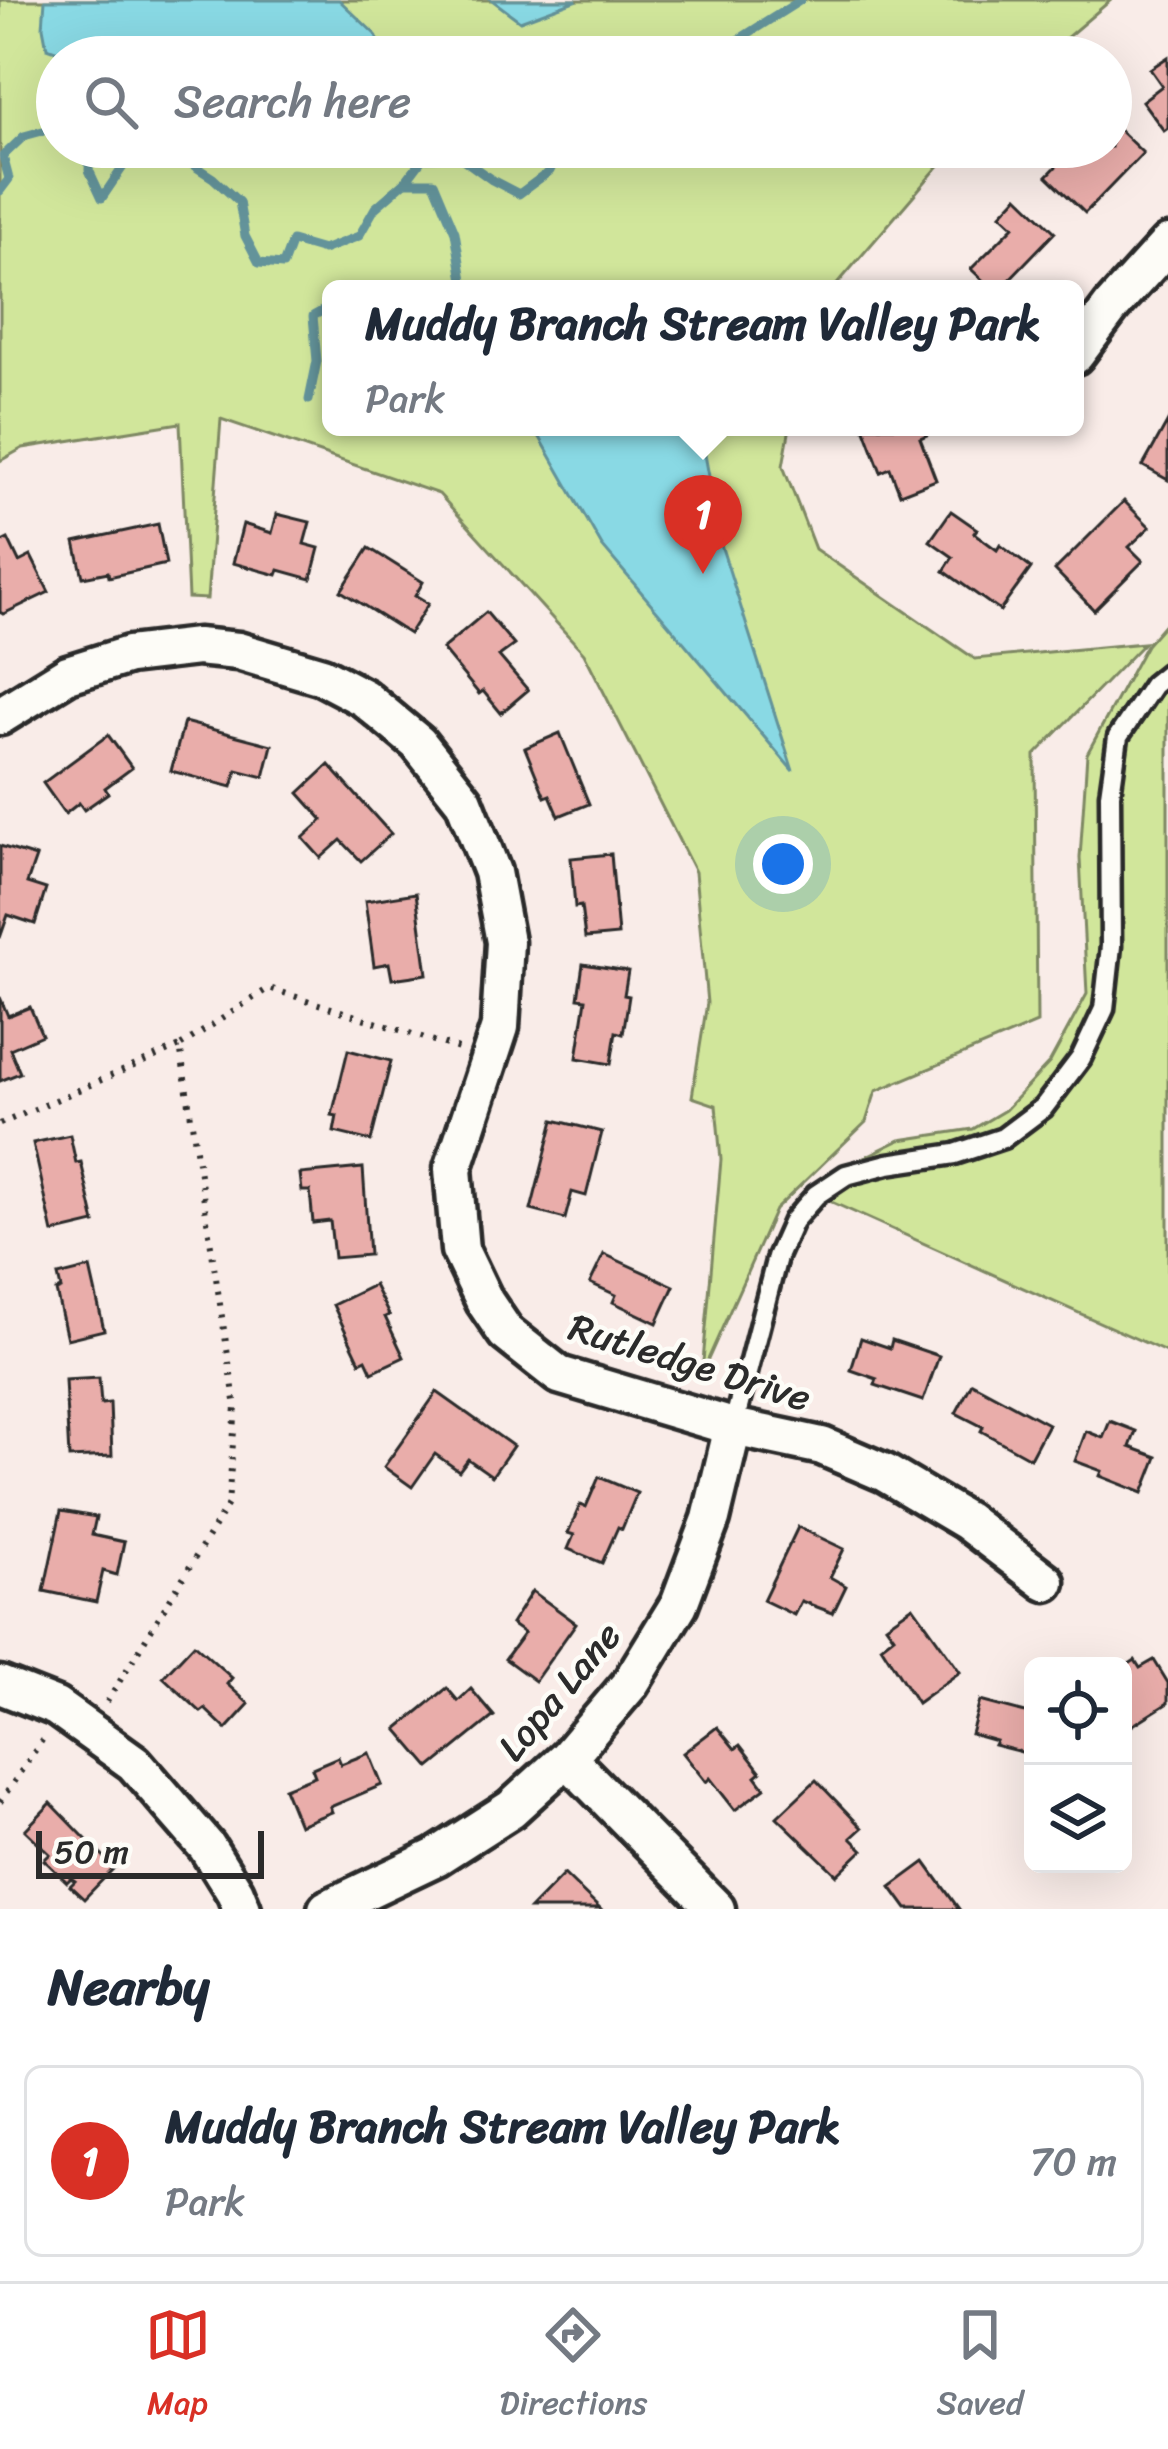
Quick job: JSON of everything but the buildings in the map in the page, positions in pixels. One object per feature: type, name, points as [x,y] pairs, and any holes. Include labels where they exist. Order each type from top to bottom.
[{"type":"street","points":[[1084,343],[1168,244]]},
{"type":"street","name":"Rutledge Drive","points":[[0,716],[68,674],[129,656],[197,647],[238,651],[322,676],[364,698],[418,743],[464,802],[493,872],[505,942],[500,1027],[453,1169],[460,1250],[484,1302],[506,1333],[559,1375],[733,1427],[822,1445],[885,1473],[966,1521],[1046,1582]]},
{"type":"street","name":"Lopa Lane","points":[[327,1909],[436,1857],[511,1808],[567,1758],[630,1684],[679,1604],[711,1519],[733,1427]]},
{"type":"street","points":[[0,1685],[56,1707],[134,1763],[207,1846],[242,1909]]},
{"type":"street","points":[[567,1758],[716,1909]]},
{"type":"lane","points":[[733,1427],[778,1257],[794,1221],[816,1195],[846,1175],[955,1154],[1003,1138],[1042,1108],[1081,1058],[1104,1010],[1112,946],[1110,794],[1118,736],[1153,685],[1168,673]]},
{"type":"path","points":[[0,1124],[180,1046],[269,988],[467,1052],[488,1065]]},
{"type":"path","points":[[0,1802],[74,1720],[106,1705],[228,1504],[236,1407],[180,1046]]},
{"type":"green space","points":[[0,0],[1111,0],[1069,36],[36,36],[36,168],[937,168],[841,280],[322,280],[322,436],[788,436],[783,466],[815,549],[975,659],[1144,643],[1035,755],[1037,1023],[876,1091],[866,1122],[775,1210],[702,1373],[721,1160],[716,1105],[692,1097],[707,1003],[695,872],[584,653],[439,494],[221,419],[207,599],[188,598],[180,423],[23,448],[0,461]]},
{"type":"green space","points":[[1168,620],[1168,1353],[816,1195],[832,1173],[900,1140],[973,1129],[1005,1110],[1050,1062],[1087,994],[1080,858],[1087,754],[1146,645]]},
{"type":"water","points":[[45,0],[339,0],[376,36],[45,36]]},
{"type":"water","points":[[492,0],[577,0],[520,21]]},
{"type":"water","points":[[539,436],[702,436],[722,548],[793,771],[602,546]]},
{"type":"waterway","points":[[744,36],[801,0]]},
{"type":"waterway","points":[[0,191],[9,179],[3,156],[24,136],[36,133]]},
{"type":"waterway","points":[[89,168],[102,198],[122,168]]},
{"type":"waterway","points":[[198,168],[239,202],[245,236],[259,263],[283,265],[292,241],[323,250],[359,236],[375,208],[416,168]]},
{"type":"waterway","points":[[475,168],[519,194],[551,168]]},
{"type":"waterway","points":[[405,182],[434,182],[455,232],[463,280]]},
{"type":"waterway","points":[[309,400],[317,361],[313,316],[322,311]]},
{"type":"place","name":"Muddy Branch Stream Valley Park","points":[[703,574]]}]
